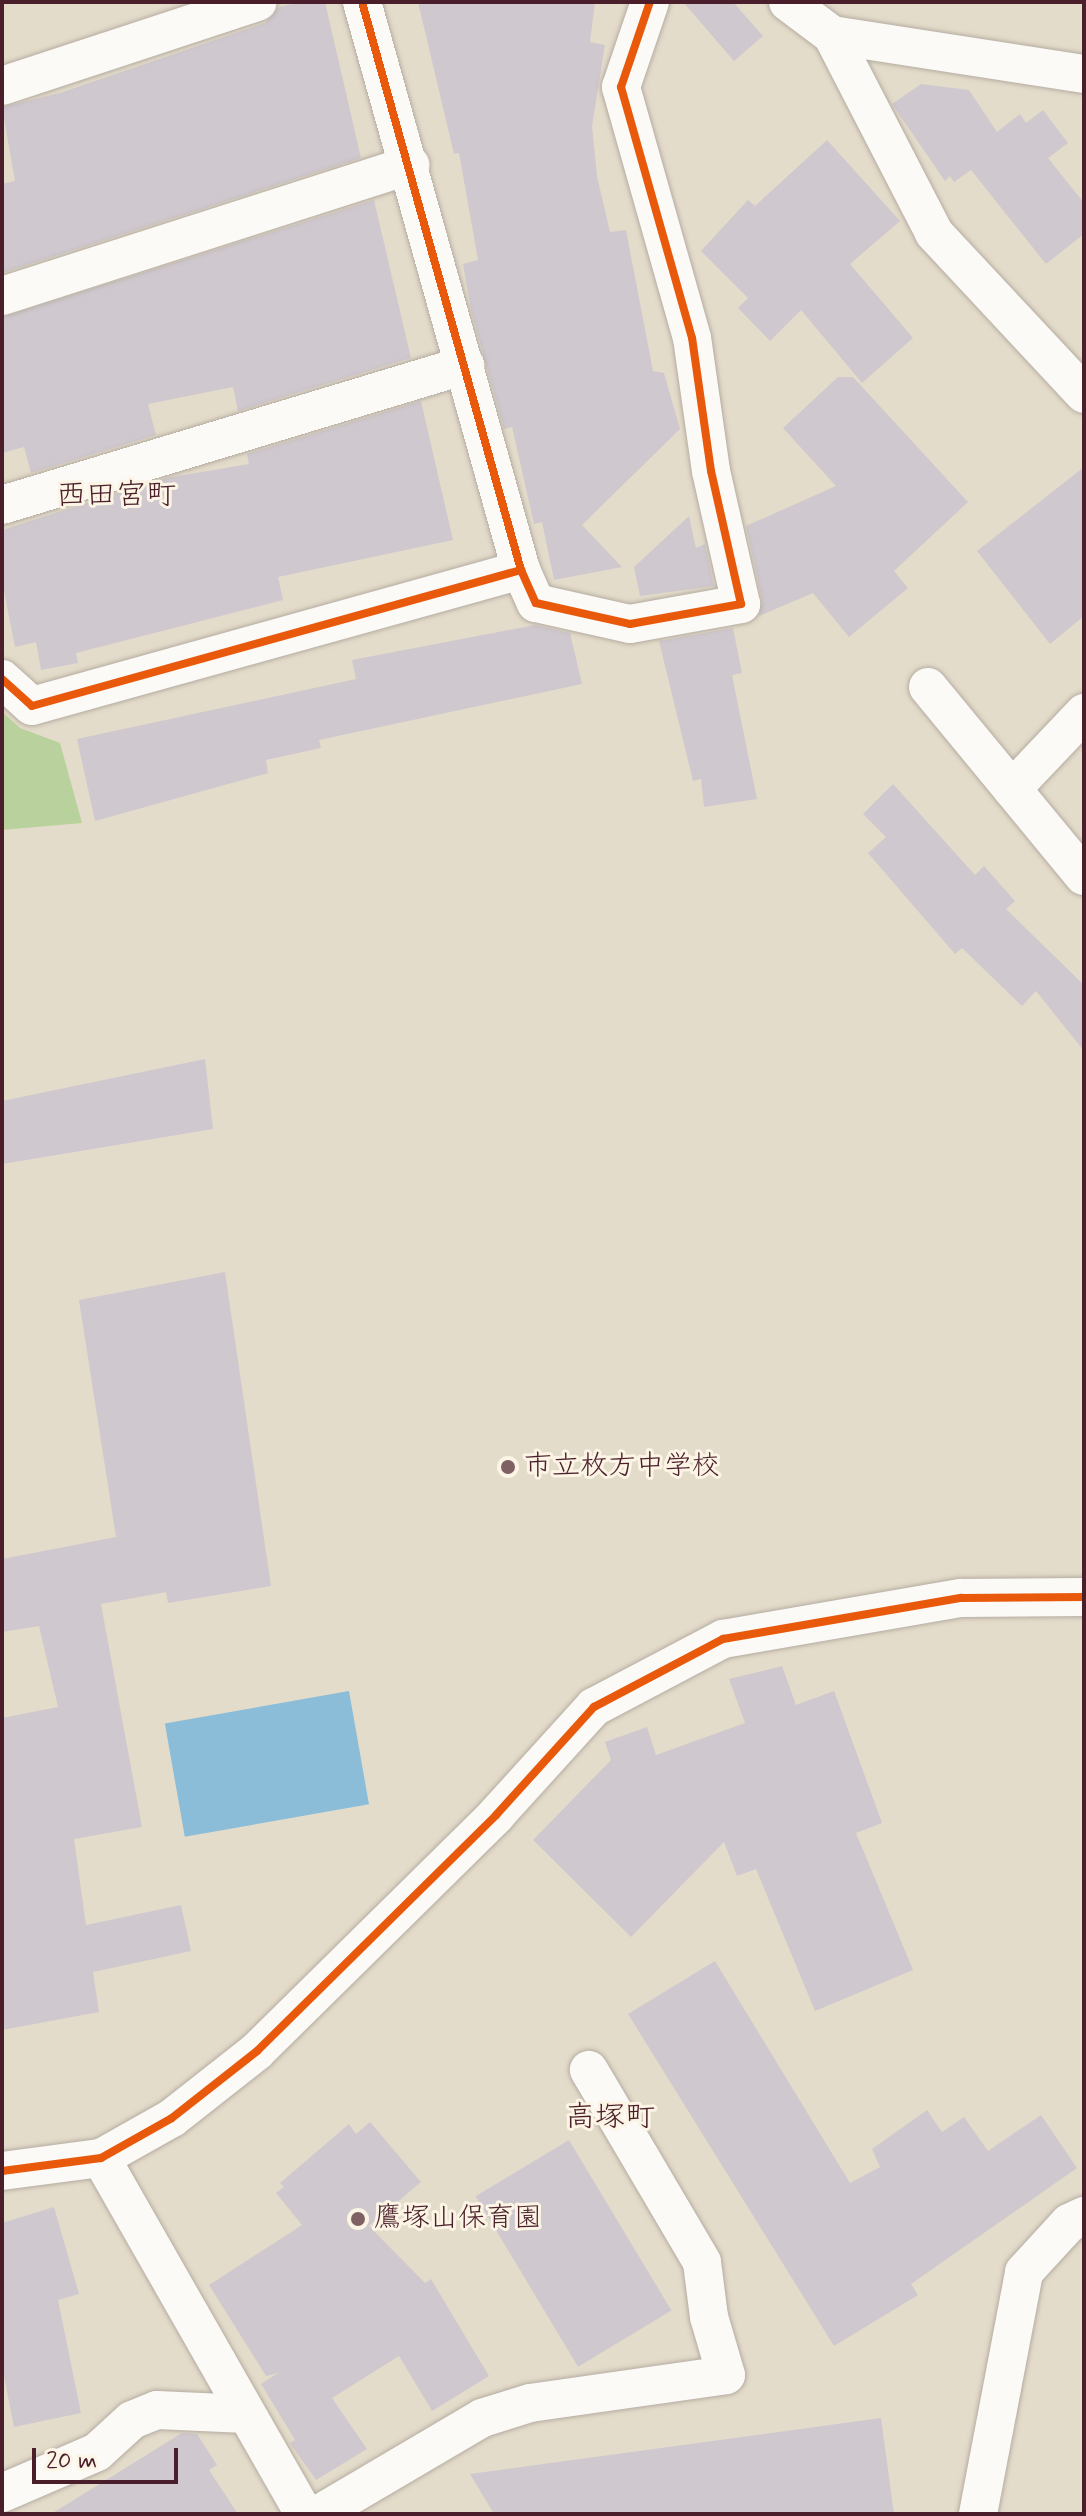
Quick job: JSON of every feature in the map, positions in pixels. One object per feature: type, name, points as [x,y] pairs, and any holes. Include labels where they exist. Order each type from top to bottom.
[{"type":"street","points":[[2,86],[165,16],[258,2]]},
{"type":"street","points":[[362,2],[521,570],[536,603],[630,624],[741,604],[711,471],[692,338],[621,87],[650,2]]},
{"type":"street","points":[[788,2],[832,35],[934,233],[1084,394]]},
{"type":"street","points":[[832,35],[1084,74]]},
{"type":"street","points":[[2,296],[410,165]]},
{"type":"street","points":[[2,505],[465,365]]},
{"type":"street","points":[[2,679],[32,706],[521,570]]},
{"type":"street","points":[[928,687],[1084,876]]},
{"type":"street","points":[[1012,789],[1084,713]]},
{"type":"street","points":[[2,2171],[101,2158],[172,2118],[257,2051],[496,1815],[594,1707],[723,1639],[961,1598],[1084,1597]]},
{"type":"street","points":[[319,2514],[482,2418],[530,2403],[726,2375],[709,2317],[702,2262],[589,2070]]},
{"type":"street","points":[[101,2158],[304,2514]]},
{"type":"street","points":[[978,2514],[1024,2272],[1069,2223],[1084,2216]]},
{"type":"street","points":[[2,2493],[97,2452],[132,2420],[157,2410],[246,2414]]},
{"type":"green space","points":[[2,712],[20,728],[60,743],[82,823],[2,830]]},
{"type":"water","points":[[349,1691],[369,1804],[185,1837],[165,1723]]},
{"type":"building","points":[[301,2],[325,2],[361,158],[2,273],[2,184],[15,181],[2,107],[60,93],[265,23],[279,7]]},
{"type":"building","points":[[418,2],[595,2],[590,42],[605,45],[592,126],[597,176],[610,232],[626,230],[653,371],[664,373],[680,429],[582,525],[622,567],[554,580],[542,522],[534,524],[512,427],[504,429],[471,310],[463,264],[478,260],[459,153],[454,154]]},
{"type":"building","points":[[683,2],[733,2],[763,36],[734,61]]},
{"type":"building","points":[[921,84],[969,90],[997,132],[1020,114],[1026,123],[1043,110],[1068,143],[1048,158],[1084,203],[1084,234],[1046,264],[971,170],[954,182],[950,176],[945,181],[892,104]]},
{"type":"building","points":[[827,140],[900,221],[850,264],[913,338],[862,383],[801,310],[770,341],[738,308],[748,298],[701,251],[748,200],[755,206]]},
{"type":"building","points":[[374,200],[411,358],[238,411],[233,387],[148,404],[156,435],[31,473],[24,447],[2,453],[2,317]]},
{"type":"building","points":[[838,377],[853,377],[968,502],[894,571],[908,588],[849,637],[813,593],[759,616],[762,599],[746,526],[836,486],[783,428]]},
{"type":"building","points":[[421,401],[453,540],[278,577],[283,600],[76,653],[78,663],[41,670],[36,642],[15,647],[2,581],[2,530],[166,478],[249,464],[247,454]]},
{"type":"building","points":[[1084,467],[1084,616],[1050,644],[977,551]]},
{"type":"building","points":[[689,516],[696,548],[705,544],[714,586],[640,596],[634,567]]},
{"type":"building","points":[[535,625],[570,633],[582,684],[319,740],[321,748],[266,760],[268,773],[95,821],[77,739],[356,679],[352,660]]},
{"type":"building","points":[[733,628],[742,673],[732,675],[757,799],[704,807],[701,779],[693,781],[659,641]]},
{"type":"building","points":[[893,784],[975,875],[984,866],[1015,901],[1006,909],[1084,985],[1084,1051],[1036,991],[1022,1006],[962,948],[955,954],[868,853],[886,837],[863,814]]},
{"type":"building","points":[[205,1059],[213,1129],[2,1164],[2,1101]]},
{"type":"building","points":[[225,1272],[271,1586],[168,1603],[166,1592],[101,1604],[142,1827],[74,1839],[86,1925],[181,1905],[191,1951],[93,1972],[99,2012],[2,2030],[2,1718],[58,1707],[39,1626],[2,1632],[2,1559],[116,1537],[79,1300]]},
{"type":"building","points":[[782,1666],[796,1705],[834,1691],[882,1823],[856,1833],[913,1970],[815,2011],[756,1869],[737,1876],[724,1842],[631,1937],[533,1840],[611,1760],[605,1742],[647,1727],[656,1755],[745,1723],[729,1679]]},
{"type":"building","points":[[715,1961],[850,2183],[880,2167],[872,2149],[927,2110],[942,2132],[964,2117],[988,2151],[1041,2115],[1077,2168],[911,2284],[918,2295],[834,2346],[628,2014]]},
{"type":"building","points":[[370,2122],[421,2182],[369,2226],[425,2283],[431,2279],[489,2376],[432,2411],[399,2356],[332,2398],[367,2449],[316,2480],[290,2443],[295,2440],[261,2384],[278,2373],[266,2376],[209,2285],[302,2225],[276,2193],[284,2187],[280,2183],[349,2124],[356,2134]]},
{"type":"building","points":[[569,2140],[671,2311],[578,2367],[476,2196]]},
{"type":"building","points":[[54,2207],[79,2294],[58,2300],[81,2413],[14,2427],[2,2366],[2,2223]]},
{"type":"building","points":[[881,2418],[894,2514],[494,2514],[470,2474]]},
{"type":"building","points":[[182,2433],[197,2434],[217,2465],[209,2470],[238,2514],[51,2514]]},
{"type":"cycle path","points":[[2,679],[32,706],[521,570],[362,2]]},
{"type":"cycle path","points":[[521,570],[536,603],[630,624],[741,604],[711,471],[692,338],[621,87],[650,2]]},
{"type":"cycle path","points":[[2,2171],[101,2158],[172,2118],[257,2051],[496,1815],[594,1707],[723,1639],[961,1598],[1084,1597]]},
{"type":"place","name":"市立枚方中学校","points":[[508,1467]]},
{"type":"place","name":"鷹塚山保育園","points":[[358,2219]]},
{"type":"district","name":"西田宮町","points":[[116,496]]},
{"type":"district","name":"高塚町","points":[[610,2118]]}]
